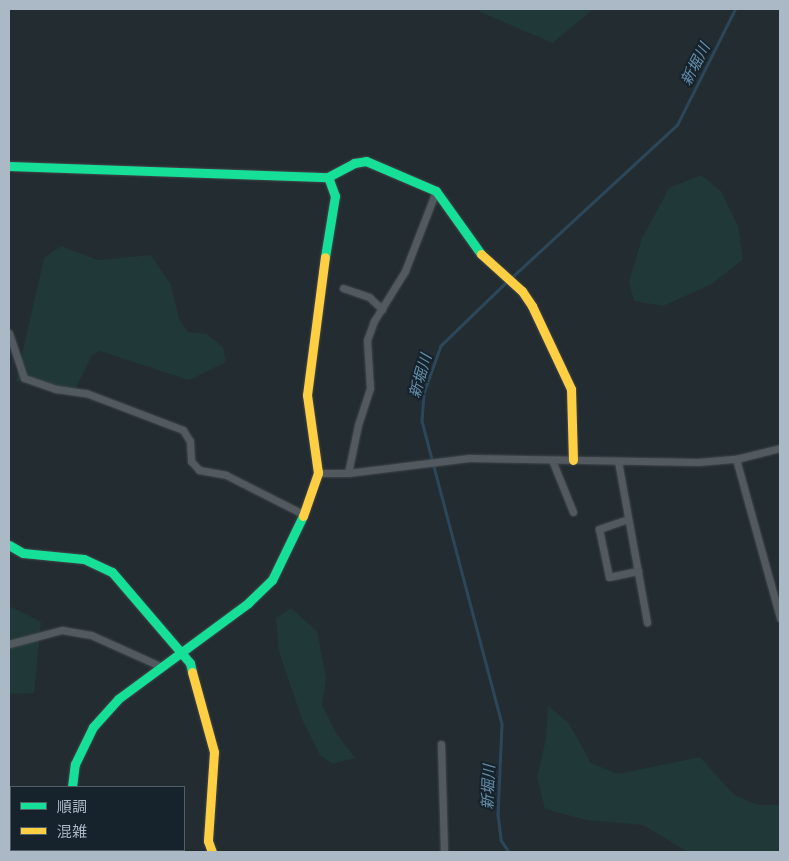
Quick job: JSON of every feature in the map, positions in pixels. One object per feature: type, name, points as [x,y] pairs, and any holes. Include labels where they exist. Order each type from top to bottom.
[{"type":"street","points":[[9,166],[328,177],[354,163],[366,161],[436,191],[486,260],[522,291],[532,306],[571,389],[573,460]]},
{"type":"street","points":[[72,786],[76,764],[93,728],[118,700],[160,666],[248,603],[272,580],[315,488],[318,473],[308,395],[311,349],[335,196],[328,177]]},
{"type":"street","points":[[348,473],[358,425],[370,388],[367,340],[382,309],[405,271],[436,191]]},
{"type":"street","points":[[343,288],[369,297],[382,309]]},
{"type":"street","points":[[9,332],[24,378],[56,389],[86,393],[184,430],[190,441],[191,461],[199,470],[226,475],[302,514]]},
{"type":"street","points":[[318,473],[348,473],[469,458],[698,462],[736,459],[780,448]]},
{"type":"street","points":[[736,459],[780,618]]},
{"type":"street","points":[[552,460],[573,512]]},
{"type":"street","points":[[618,461],[647,622]]},
{"type":"street","points":[[628,519],[599,529],[609,577],[638,571]]},
{"type":"street","points":[[9,544],[23,554],[56,554],[84,559],[112,572],[190,663],[212,737],[214,785],[208,841],[212,852]]},
{"type":"street","points":[[9,644],[62,630],[91,635],[160,666]]},
{"type":"street","points":[[441,744],[444,852]]},
{"type":"green space","points":[[480,9],[593,9],[553,43],[480,12]]},
{"type":"green space","points":[[701,175],[721,191],[738,226],[743,259],[712,284],[663,306],[634,301],[629,282],[642,238],[669,188]]},
{"type":"green space","points":[[61,246],[98,260],[151,255],[171,285],[179,319],[188,332],[207,334],[223,347],[226,362],[189,380],[100,351],[92,355],[75,390],[16,381],[44,258]]},
{"type":"green space","points":[[9,606],[41,622],[34,693],[9,694]]},
{"type":"green space","points":[[291,608],[317,631],[326,678],[322,705],[336,733],[355,758],[332,764],[320,755],[302,719],[279,652],[276,618]]},
{"type":"green space","points":[[548,706],[568,722],[591,763],[618,774],[700,757],[734,795],[758,805],[780,805],[780,852],[688,852],[643,825],[586,820],[545,809],[537,777],[546,739]]},
{"type":"waterway","name":"新堀川","points":[[511,278],[677,125],[735,9]]},
{"type":"waterway","name":"新堀川","points":[[507,282],[441,346],[424,393],[422,421],[502,724],[498,814],[501,840],[509,852]]},
{"type":"traffic: fast","points":[[9,166],[328,177],[354,163],[366,161],[436,191],[481,254]]},
{"type":"traffic: fast","points":[[325,257],[335,196],[328,177]]},
{"type":"traffic: fast","points":[[72,786],[75,764],[93,727],[118,699],[248,603],[272,580],[303,516]]},
{"type":"traffic: fast","points":[[9,545],[23,553],[84,559],[112,572],[190,663],[192,672]]},
{"type":"traffic: slow","points":[[481,254],[522,291],[532,306],[571,389],[573,460]]},
{"type":"traffic: slow","points":[[303,516],[318,473],[307,395],[325,257]]},
{"type":"traffic: slow","points":[[192,672],[214,752],[208,841],[212,852]]}]
